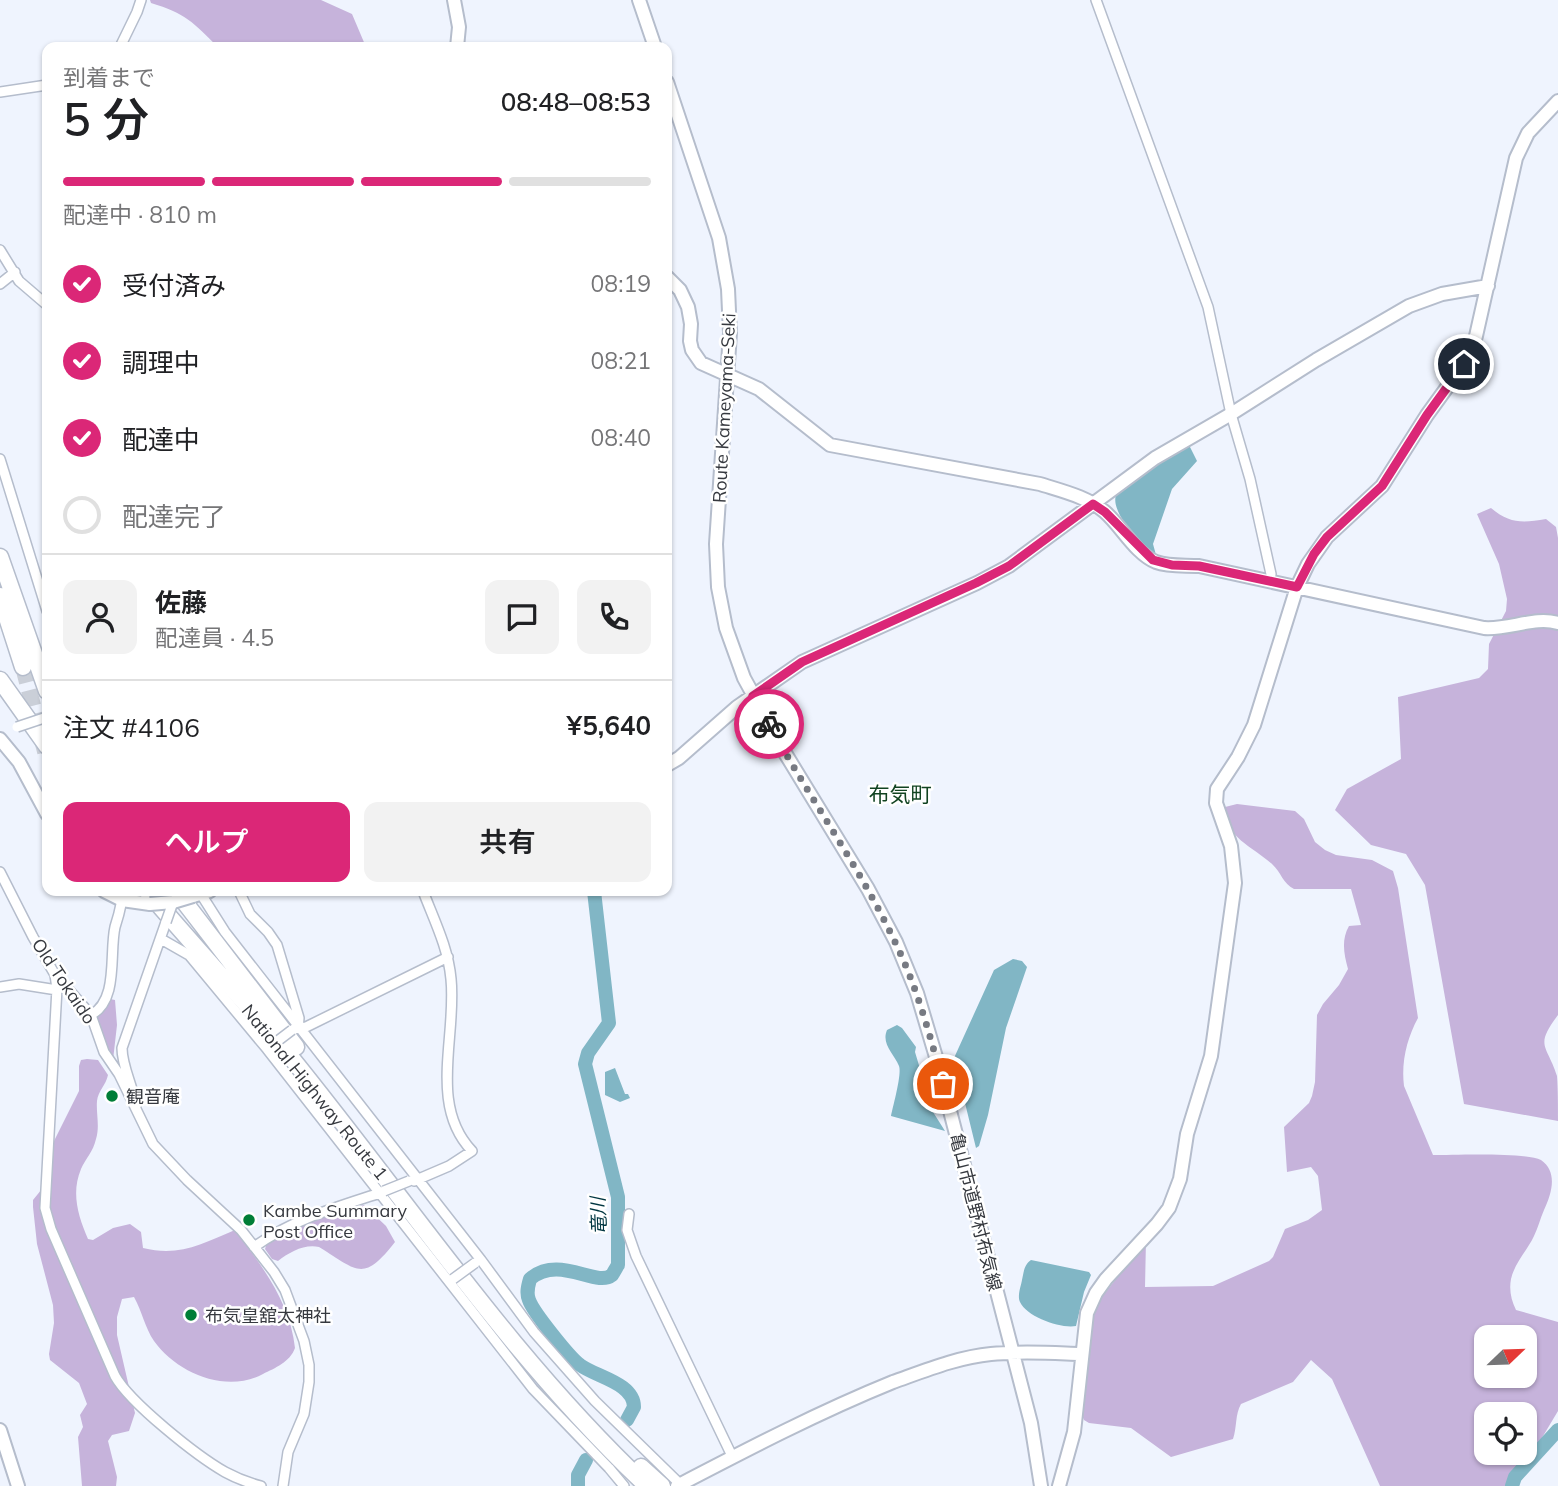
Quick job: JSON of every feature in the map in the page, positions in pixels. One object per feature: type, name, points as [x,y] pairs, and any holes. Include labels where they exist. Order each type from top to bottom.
[{"type":"highway","points":[[0,557],[42,677]]},
{"type":"highway","points":[[0,566],[23,625]]},
{"type":"highway","points":[[0,597],[23,667]]},
{"type":"highway","points":[[0,680],[42,739]]},
{"type":"highway","name":"National Highway Route 1","points":[[153,896],[288,1055],[527,1359],[600,1441],[647,1486]]},
{"type":"highway","name":"National Highway Route 1","points":[[173,896],[261,1003],[540,1359],[592,1418],[662,1486]]},
{"type":"street","points":[[123,42],[141,0]]},
{"type":"street","points":[[454,0],[459,27],[458,42]]},
{"type":"street","points":[[639,0],[653,42]]},
{"type":"street","points":[[1096,0],[1208,307],[1231,414],[1250,479],[1271,574],[1270,581]]},
{"type":"street","points":[[0,92],[42,86]]},
{"type":"street","name":"Route Kameyama-Seki","points":[[672,97],[723,254],[730,310],[717,531],[719,587],[734,655],[753,696]]},
{"type":"street","points":[[1059,1486],[1074,1432],[1087,1313],[1096,1293],[1116,1267],[1163,1217],[1180,1179],[1186,1134],[1211,1056],[1235,883],[1231,846],[1216,795],[1221,781],[1247,741],[1262,706],[1297,587],[1314,554],[1327,537],[1382,486],[1427,415],[1469,357],[1488,286],[1516,158],[1528,133],[1558,101]]},
{"type":"street","points":[[0,250],[23,286],[42,300]]},
{"type":"street","points":[[0,284],[15,272]]},
{"type":"street","points":[[672,282],[680,290],[688,307],[690,341],[696,357],[708,368],[759,389],[830,445],[1040,484],[1093,504],[1105,512],[1153,560],[1172,565],[1199,566],[1484,628],[1511,627],[1542,621],[1558,623]]},
{"type":"street","points":[[672,762],[737,707],[802,662],[1009,566],[1155,458],[1231,414],[1315,360],[1409,306],[1442,293],[1488,286]]},
{"type":"street","points":[[0,459],[42,595]]},
{"type":"street","name":"亀山市道野村布気線","points":[[753,696],[868,889],[896,942],[917,993],[936,1057],[1035,1442],[1041,1486]]},
{"type":"street","points":[[17,727],[42,719]]},
{"type":"street","points":[[0,739],[19,762],[42,805]]},
{"type":"street","name":"Old Tokaido","points":[[0,872],[54,973],[91,1015],[104,1052],[119,1074],[145,1131],[161,1155],[214,1203],[254,1247],[285,1290],[299,1325],[309,1365],[304,1414],[288,1452],[283,1486]]},
{"type":"street","points":[[114,896],[122,900],[146,896]]},
{"type":"street","points":[[137,1112],[135,1094],[122,1057],[122,1048],[166,922],[171,896]]},
{"type":"street","points":[[203,896],[225,932],[295,1029],[516,1310],[567,1371],[679,1486],[732,1456],[860,1395],[918,1373],[980,1356],[1081,1354]]},
{"type":"street","points":[[241,896],[250,915],[277,945],[299,1018],[295,1029]]},
{"type":"street","points":[[254,1247],[275,1232],[326,1210],[413,1181],[449,1166],[472,1151],[454,1125],[448,1106],[452,1000],[448,957],[426,896]]},
{"type":"street","points":[[91,1015],[98,1011],[106,996],[112,971],[115,929],[122,900]]},
{"type":"street","points":[[160,939],[189,954],[269,1047],[533,1389],[624,1486]]},
{"type":"street","points":[[269,1047],[295,1029],[306,1027],[448,957]]},
{"type":"street","points":[[54,973],[57,990],[45,1172],[45,1208],[51,1229],[123,1389],[162,1424],[225,1472],[256,1486]]},
{"type":"street","points":[[0,987],[19,984],[57,990]]},
{"type":"street","points":[[629,1214],[628,1230],[636,1256],[732,1456]]},
{"type":"street","points":[[451,1281],[478,1262]]},
{"type":"street","points":[[0,1430],[18,1486]]},
{"type":"shaded area","points":[[150,0],[321,0],[352,14],[364,42],[213,42],[188,20],[151,3]]},
{"type":"shaded area","points":[[1491,508],[1511,520],[1546,519],[1556,527],[1558,538],[1558,1015],[1544,1040],[1557,1076],[1558,1121],[1464,1104],[1425,885],[1406,854],[1371,845],[1335,810],[1347,789],[1401,759],[1398,697],[1479,678],[1488,669],[1489,644],[1506,611],[1507,599],[1499,564],[1477,514]]},
{"type":"shaded area","points":[[1237,804],[1295,811],[1304,819],[1315,842],[1325,850],[1336,855],[1372,860],[1393,871],[1418,1018],[1406,1050],[1404,1086],[1433,1155],[1489,1154],[1533,1157],[1541,1160],[1550,1170],[1552,1183],[1549,1197],[1534,1236],[1515,1267],[1510,1287],[1516,1310],[1558,1322],[1558,1411],[1537,1446],[1537,1402],[1474,1402],[1474,1465],[1526,1465],[1513,1486],[1380,1486],[1332,1379],[1311,1360],[1293,1382],[1241,1404],[1233,1439],[1171,1457],[1131,1428],[1089,1423],[1084,1420],[1079,1408],[1091,1318],[1099,1301],[1146,1240],[1145,1287],[1213,1286],[1269,1261],[1285,1229],[1308,1220],[1322,1210],[1318,1176],[1311,1167],[1287,1172],[1284,1127],[1309,1103],[1312,1096],[1315,1082],[1317,1015],[1348,969],[1344,952],[1346,931],[1349,926],[1361,925],[1351,889],[1290,887],[1272,864],[1235,834],[1226,818],[1225,807]]},
{"type":"shaded area","points":[[110,999],[115,1000],[117,1025],[113,1060],[103,1042],[96,1018],[104,1011]]},
{"type":"shaded area","points":[[81,1060],[98,1060],[108,1075],[97,1101],[96,1139],[81,1169],[76,1187],[81,1222],[88,1239],[93,1240],[113,1228],[130,1224],[141,1232],[143,1248],[168,1251],[190,1248],[235,1230],[265,1271],[281,1300],[295,1348],[282,1364],[249,1380],[218,1381],[203,1377],[176,1362],[154,1341],[134,1297],[122,1299],[117,1317],[117,1335],[135,1413],[129,1431],[112,1435],[108,1441],[117,1477],[116,1486],[82,1486],[78,1437],[83,1427],[80,1415],[87,1404],[79,1383],[50,1360],[53,1305],[37,1244],[33,1207],[33,1200],[50,1179],[51,1147],[79,1091]]},
{"type":"shaded area","points":[[364,1205],[386,1226],[395,1242],[367,1268],[352,1267],[319,1247],[297,1249],[278,1261],[272,1259],[265,1249],[267,1243],[303,1226]]},
{"type":"water","points":[[1189,445],[1197,461],[1172,489],[1153,544],[1154,555],[1122,519],[1115,502],[1116,495],[1153,467]]},
{"type":"water","points":[[1013,959],[1022,961],[1027,967],[1006,1028],[988,1115],[979,1146],[976,1148],[954,1058],[994,970]]},
{"type":"water","points":[[897,1025],[916,1047],[915,1052],[933,1112],[945,1131],[891,1116],[900,1070],[887,1044],[886,1035],[887,1030]]},
{"type":"water","points":[[615,1068],[625,1094],[630,1098],[620,1102],[605,1095],[605,1072]]},
{"type":"water","points":[[1031,1260],[1089,1272],[1091,1275],[1076,1326],[1062,1326],[1045,1321],[1020,1302],[1024,1271]]},
{"type":"waterway","name":"竜川","points":[[595,896],[609,1023],[588,1053],[585,1064],[618,1197],[618,1265],[612,1275],[605,1278],[564,1270],[541,1272],[530,1279],[528,1295],[544,1324],[575,1361],[628,1392],[634,1407],[627,1420]]},
{"type":"waterway","points":[[1512,1486],[1515,1477],[1558,1430]]},
{"type":"waterway","name":"竜川","points":[[578,1486],[578,1475],[586,1460]]},
{"type":"tunnel","points":[[23,667],[42,740]]},
{"type":"way so far","points":[[769,724],[868,889],[896,942],[917,993],[943,1084]]},
{"type":"place","name":"観音庵","points":[[112,1096]]},
{"type":"place","name":"Kambe Summary Post Office","points":[[249,1220]]},
{"type":"place","name":"布気皇舘太神社","points":[[191,1315]]},
{"type":"district","name":"布気町","points":[[900,794]]},
{"type":"route","points":[[769,724],[753,696],[775,680],[802,662],[1009,566],[1093,504],[1105,512],[1142,552],[1159,563],[1199,566],[1297,587],[1314,554],[1327,537],[1382,486],[1427,415],[1464,364]]}]
